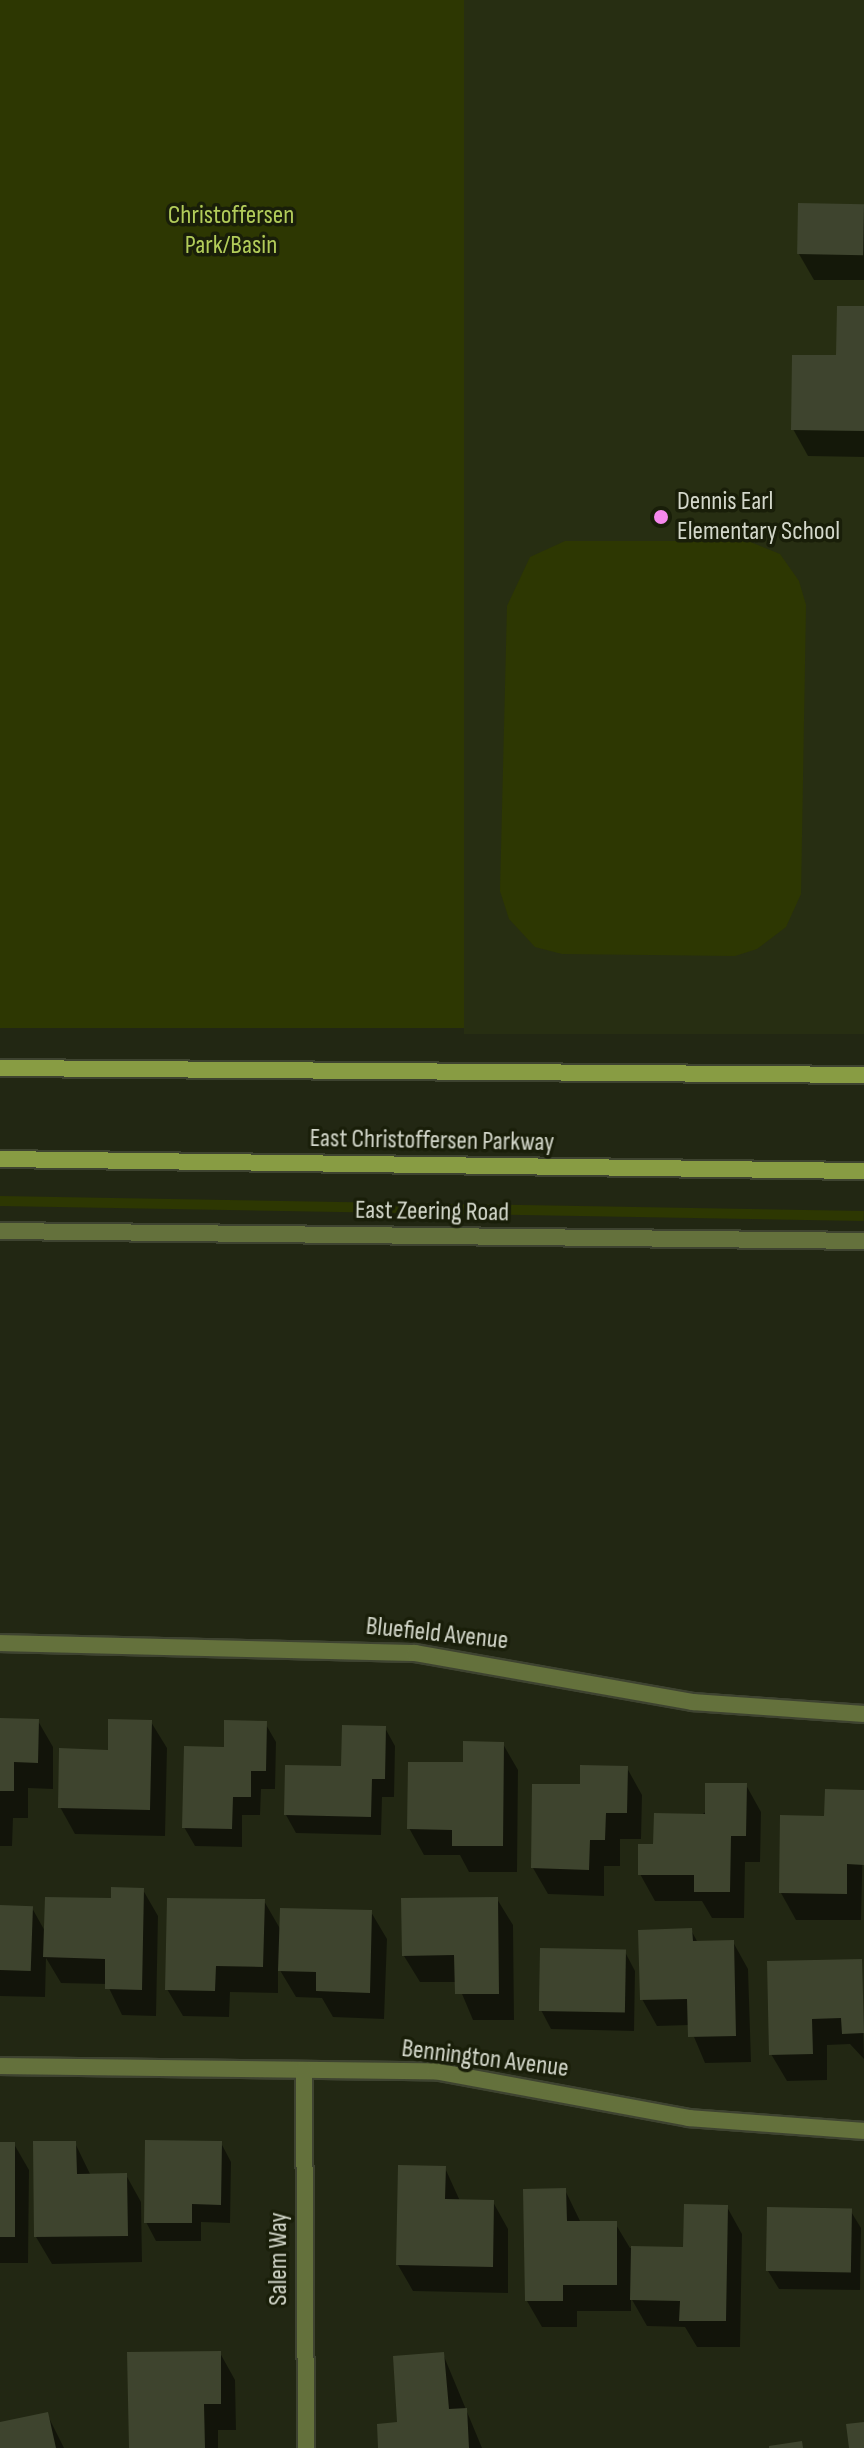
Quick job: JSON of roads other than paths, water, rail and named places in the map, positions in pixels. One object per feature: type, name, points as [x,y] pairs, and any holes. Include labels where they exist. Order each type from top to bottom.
[{"type":"street","points":[[0,1068],[864,1075]]},
{"type":"street","name":"East Christoffersen Parkway","points":[[0,1159],[864,1171]]},
{"type":"street","name":"East Zeering Road","points":[[0,1231],[864,1241]]},
{"type":"street","name":"Bluefield Avenue","points":[[0,1643],[415,1653],[693,1702],[864,1714]]},
{"type":"street","name":"Bennington Avenue","points":[[0,2066],[435,2071],[689,2118],[864,2131]]},
{"type":"street","name":"Salem Way","points":[[304,2070],[306,2448]]},
{"type":"place","name":"Dennis Earl Elementary School","points":[[661,517]]},
{"type":"park label","name":"Christoffersen Park/Basin","points":[[231,231]]}]
